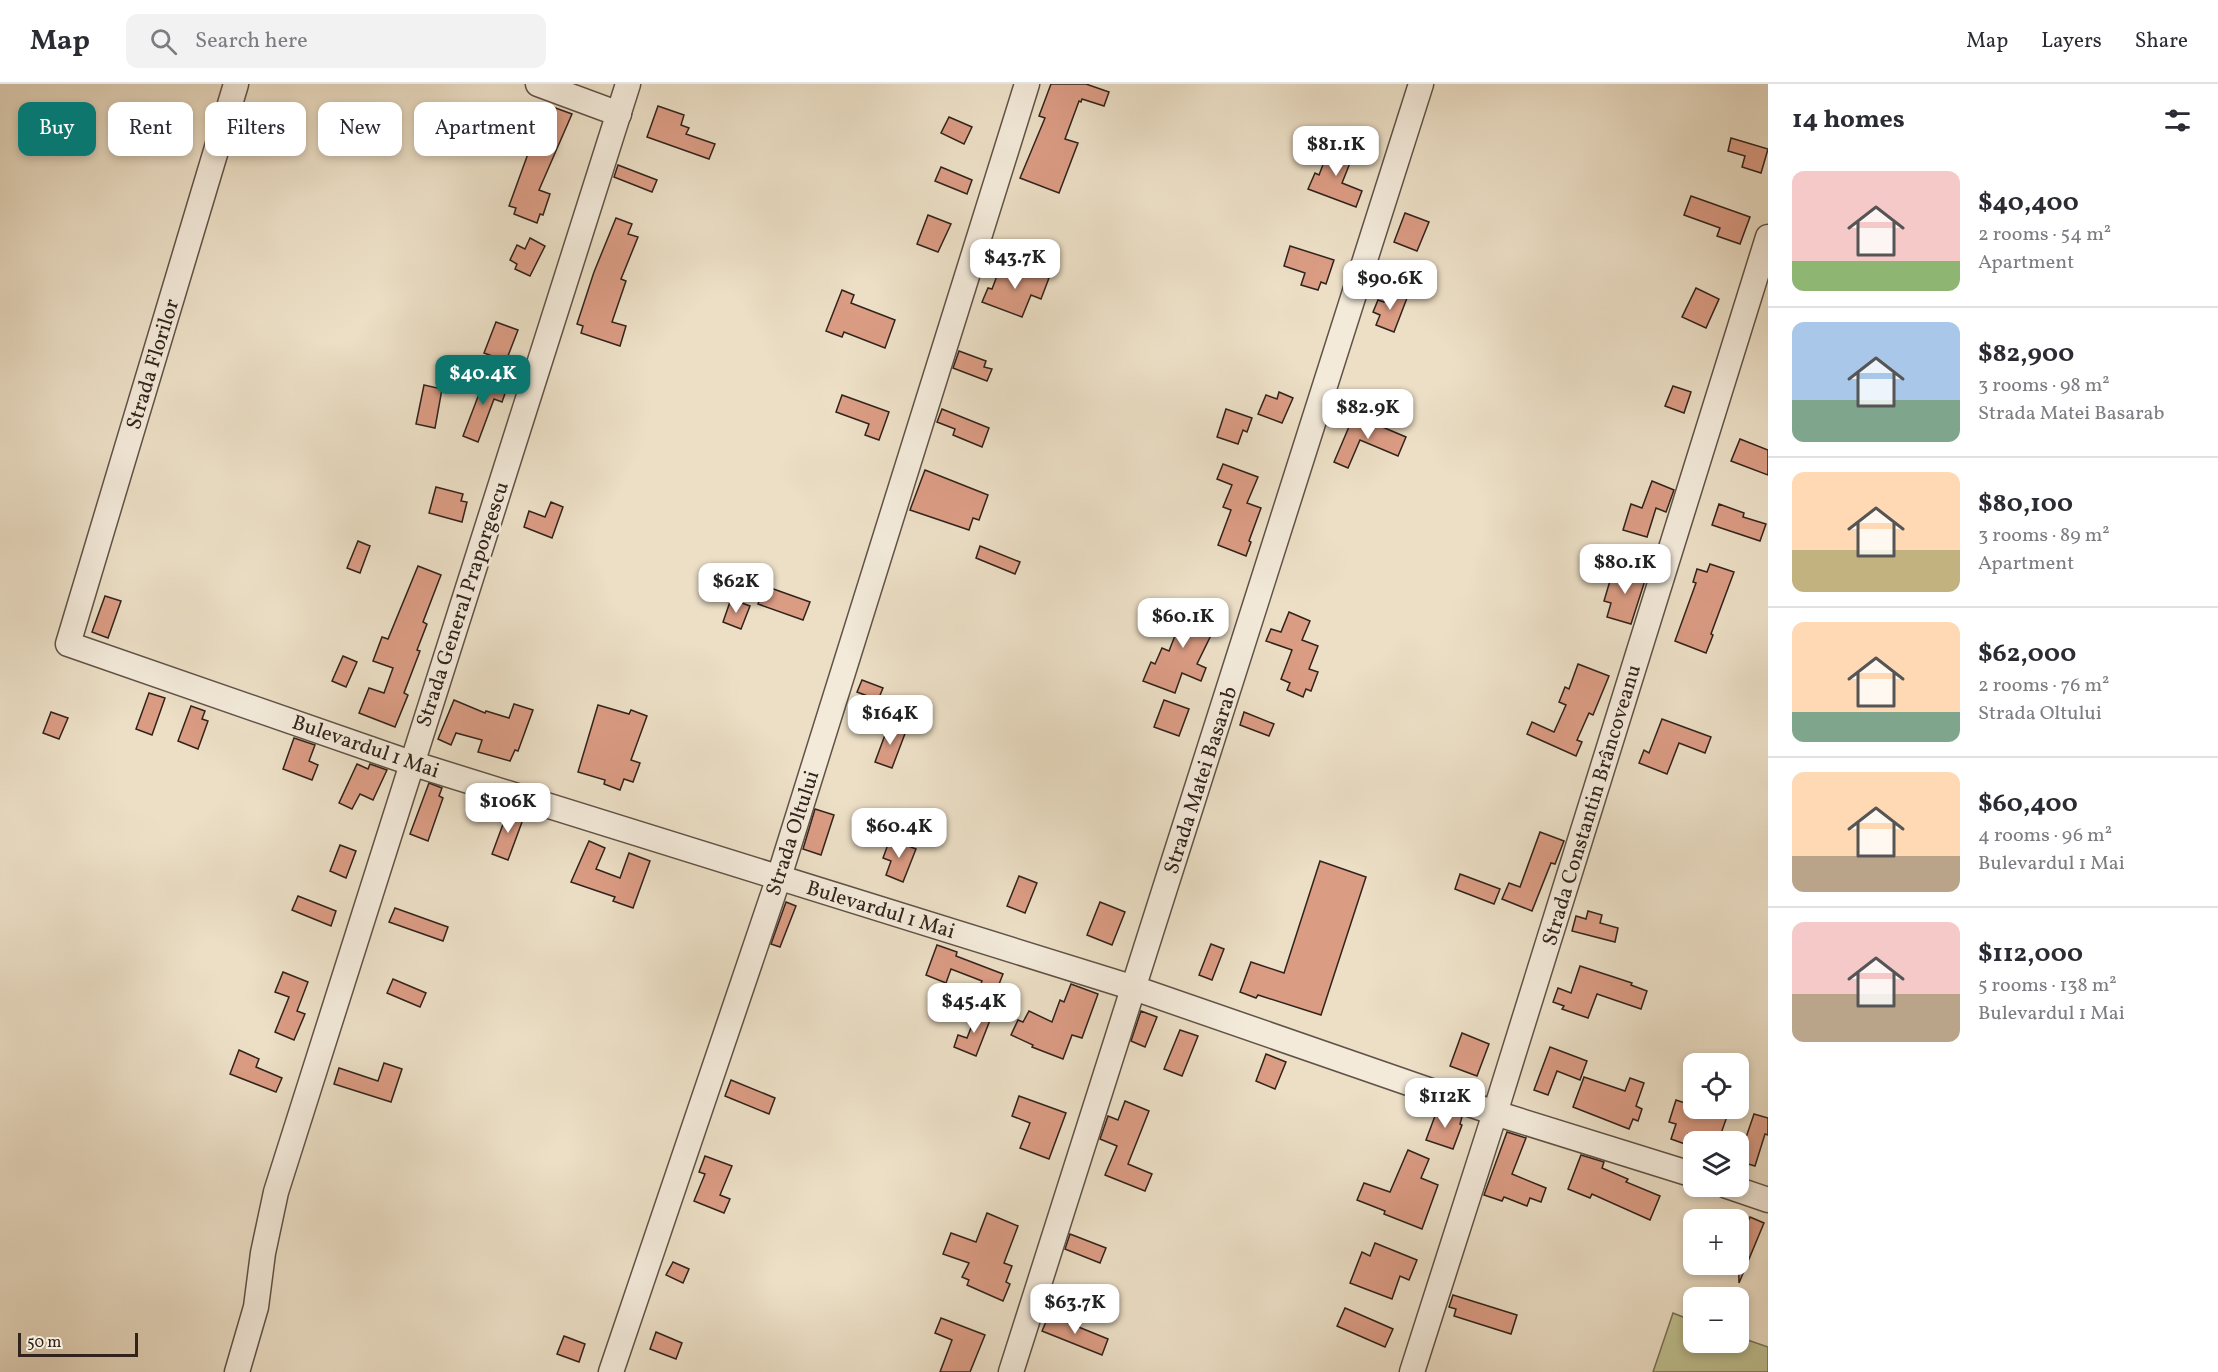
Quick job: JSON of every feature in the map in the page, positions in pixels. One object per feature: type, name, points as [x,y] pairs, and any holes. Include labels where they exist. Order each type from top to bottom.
[{"type":"street","name":"Strada Florilor","points":[[68,644],[236,84]]},
{"type":"street","points":[[538,84],[619,114]]},
{"type":"street","name":"Strada General Praporgescu","points":[[237,1372],[256,1307],[276,1192],[628,84]]},
{"type":"street","name":"Strada Oltului","points":[[611,1372],[779,877],[1027,84]]},
{"type":"street","name":"Strada Matei Basarab","points":[[1011,1372],[1421,84]]},
{"type":"street","name":"Strada Constantin Brâncoveanu","points":[[1412,1372],[1768,237]]},
{"type":"street","name":"Bulevardul 1 Mai","points":[[68,644],[411,763],[1134,988],[1495,1113],[1683,1172]]},
{"type":"street","points":[[1749,1194],[1768,1200]]},
{"type":"green space","points":[[1673,1313],[1683,1317],[1683,1353],[1749,1353],[1749,1340],[1768,1347],[1768,1372],[1653,1372]]},
{"type":"building","points":[[1051,84],[1086,84],[1109,92],[1104,106],[1082,99],[1081,102],[1079,101],[1065,139],[1078,143],[1059,193],[1020,178],[1045,118],[1039,116]]},
{"type":"building","points":[[658,106],[684,115],[681,125],[689,128],[686,134],[715,144],[709,159],[647,137]]},
{"type":"building","points":[[557,108],[572,114],[557,149]]},
{"type":"building","points":[[949,117],[972,127],[964,144],[941,133]]},
{"type":"building","points":[[1731,138],[1768,149],[1761,173],[1742,167],[1745,156],[1728,151]]},
{"type":"building","points":[[1331,144],[1354,153],[1342,183],[1362,191],[1356,207],[1308,189],[1315,173],[1319,175]]},
{"type":"building","points":[[527,156],[554,156],[539,190],[550,194],[543,215],[540,214],[537,223],[514,214],[516,208],[509,206]]},
{"type":"building","points":[[618,165],[657,180],[652,192],[614,177]]},
{"type":"building","points":[[941,167],[972,180],[967,194],[935,181]]},
{"type":"building","points":[[1691,196],[1750,217],[1740,244],[1717,236],[1720,228],[1684,215]]},
{"type":"building","points":[[1405,213],[1429,222],[1417,251],[1394,242]]},
{"type":"building","points":[[928,215],[951,224],[938,252],[917,244]]},
{"type":"building","points":[[616,218],[632,224],[628,234],[638,237],[621,279],[626,281],[612,322],[626,326],[620,346],[581,333],[583,326],[577,324],[594,272]]},
{"type":"building","points":[[530,238],[545,246],[530,276],[515,269],[517,264],[510,260],[517,245],[525,249]]},
{"type":"building","points":[[1290,246],[1334,260],[1326,284],[1321,282],[1318,290],[1301,285],[1305,273],[1284,266]]},
{"type":"building","points":[[1010,264],[1049,278],[1041,299],[1031,295],[1022,317],[982,302],[988,288],[992,289],[1000,268],[1007,271]]},
{"type":"building","points":[[1696,288],[1719,299],[1706,328],[1682,317]]},
{"type":"building","points":[[842,290],[854,295],[851,303],[895,320],[885,348],[844,332],[842,337],[826,331]]},
{"type":"building","points":[[1388,291],[1407,298],[1394,332],[1376,325],[1380,315],[1373,312],[1378,300],[1384,302]]},
{"type":"building","points":[[496,322],[518,330],[506,361],[484,353]]},
{"type":"building","points":[[959,351],[986,361],[984,367],[992,369],[987,381],[953,368]]},
{"type":"building","points":[[476,376],[507,388],[502,402],[494,399],[478,442],[463,436],[479,394],[471,391]]},
{"type":"building","points":[[424,385],[442,389],[435,428],[416,424]]},
{"type":"building","points":[[1673,386],[1691,392],[1684,413],[1665,406]]},
{"type":"building","points":[[1279,392],[1293,398],[1282,423],[1258,414],[1266,395],[1277,399]]},
{"type":"building","points":[[842,395],[889,412],[879,440],[865,435],[869,424],[836,412]]},
{"type":"building","points":[[942,409],[989,428],[982,447],[953,435],[955,429],[937,422]]},
{"type":"building","points":[[1226,409],[1252,418],[1247,432],[1243,430],[1238,444],[1217,437]]},
{"type":"building","points":[[1354,415],[1406,437],[1398,456],[1360,440],[1348,468],[1334,462]]},
{"type":"building","points":[[1740,439],[1768,450],[1768,475],[1731,461]]},
{"type":"building","points":[[1223,464],[1258,477],[1247,503],[1261,508],[1246,556],[1218,545],[1231,510],[1223,507],[1232,485],[1217,479]]},
{"type":"building","points":[[925,470],[988,495],[979,520],[973,518],[969,530],[910,510]]},
{"type":"building","points":[[1652,481],[1674,490],[1666,512],[1656,508],[1647,537],[1623,530],[1631,504],[1642,508]]},
{"type":"building","points":[[436,487],[463,494],[461,501],[467,502],[462,522],[429,513]]},
{"type":"building","points":[[551,502],[563,507],[552,538],[524,527],[529,511],[545,517]]},
{"type":"building","points":[[1719,504],[1744,513],[1743,517],[1766,524],[1760,541],[1712,525]]},
{"type":"building","points":[[358,541],[370,546],[360,573],[347,568]]},
{"type":"building","points":[[980,546],[1020,562],[1015,574],[976,558]]},
{"type":"building","points":[[1710,564],[1734,572],[1706,653],[1675,641],[1696,583],[1693,582],[1697,569],[1707,572]]},
{"type":"building","points":[[418,566],[441,575],[423,622],[427,624],[417,650],[420,651],[404,693],[408,695],[395,727],[359,713],[369,688],[384,693],[393,668],[373,661],[382,637],[388,639]]},
{"type":"building","points":[[1632,566],[1648,571],[1631,624],[1607,617],[1611,603],[1604,601],[1612,574],[1628,579]]},
{"type":"building","points":[[765,586],[810,602],[803,620],[758,604]]},
{"type":"building","points":[[105,596],[121,601],[108,638],[92,632]]},
{"type":"building","points":[[731,599],[750,606],[741,629],[723,622]]},
{"type":"building","points":[[1175,602],[1219,619],[1197,664],[1206,668],[1201,681],[1182,673],[1175,693],[1143,681],[1151,662],[1155,664],[1162,648],[1169,651],[1180,623],[1169,619]]},
{"type":"building","points":[[1289,612],[1310,621],[1302,640],[1318,646],[1309,669],[1318,672],[1311,691],[1306,689],[1303,697],[1287,690],[1290,683],[1281,679],[1292,650],[1266,641],[1271,629],[1281,632]]},
{"type":"building","points":[[343,656],[357,662],[346,687],[332,681]]},
{"type":"building","points":[[1578,664],[1609,676],[1593,715],[1589,713],[1577,740],[1582,742],[1576,756],[1527,734],[1532,722],[1554,732],[1566,705],[1559,702],[1565,687],[1569,689]]},
{"type":"building","points":[[862,680],[883,688],[878,700],[857,692]]},
{"type":"building","points":[[149,693],[165,698],[152,735],[136,729]]},
{"type":"building","points":[[454,700],[485,713],[486,711],[509,718],[514,704],[533,710],[518,751],[515,750],[510,761],[478,752],[482,740],[456,733],[451,745],[438,739]]},
{"type":"building","points":[[1164,700],[1189,709],[1179,736],[1154,727]]},
{"type":"building","points":[[598,705],[629,714],[631,710],[647,716],[631,760],[640,763],[633,782],[624,779],[620,790],[604,784],[605,780],[578,772]]},
{"type":"building","points":[[191,706],[205,711],[202,719],[208,721],[198,749],[178,741]]},
{"type":"building","points":[[51,712],[68,718],[59,739],[43,733]]},
{"type":"building","points":[[1244,712],[1274,724],[1269,736],[1240,725]]},
{"type":"building","points":[[1662,719],[1711,737],[1705,753],[1679,743],[1667,774],[1639,763],[1644,750],[1649,753]]},
{"type":"building","points":[[889,724],[906,731],[892,768],[875,762]]},
{"type":"building","points":[[294,738],[315,745],[309,761],[318,765],[312,780],[283,769]]},
{"type":"building","points":[[357,764],[368,769],[370,764],[387,770],[373,800],[360,794],[352,809],[339,803]]},
{"type":"building","points":[[429,783],[442,788],[439,796],[443,798],[428,841],[410,834]]},
{"type":"building","points":[[509,808],[525,814],[508,860],[492,854]]},
{"type":"building","points":[[815,809],[834,815],[821,855],[803,849]]},
{"type":"building","points":[[1540,832],[1564,841],[1555,864],[1551,863],[1532,911],[1502,899],[1509,883],[1520,887]]},
{"type":"building","points":[[890,839],[916,849],[903,882],[886,875],[891,861],[883,858]]},
{"type":"building","points":[[589,841],[605,848],[596,869],[620,878],[629,853],[650,861],[633,908],[613,901],[615,897],[571,882]]},
{"type":"building","points":[[340,845],[356,851],[346,878],[330,871]]},
{"type":"building","points":[[1320,861],[1366,877],[1321,1015],[1258,995],[1256,998],[1240,992],[1251,962],[1284,973]]},
{"type":"building","points":[[1460,874],[1500,889],[1494,904],[1455,889]]},
{"type":"building","points":[[1019,876],[1037,883],[1025,913],[1007,906]]},
{"type":"building","points":[[298,896],[336,911],[331,926],[292,910]]},
{"type":"building","points":[[786,902],[796,906],[780,947],[771,944]]},
{"type":"building","points":[[1100,902],[1125,912],[1112,945],[1087,935]]},
{"type":"building","points":[[395,908],[448,927],[443,941],[389,922]]},
{"type":"building","points":[[1588,911],[1602,915],[1600,923],[1618,928],[1615,942],[1572,931],[1576,916],[1586,919]]},
{"type":"building","points":[[1211,944],[1224,949],[1212,980],[1199,975]]},
{"type":"building","points":[[937,945],[957,952],[956,956],[1003,974],[992,1002],[976,996],[982,981],[951,969],[946,983],[926,975]]},
{"type":"building","points":[[1580,966],[1632,983],[1631,985],[1647,991],[1641,1009],[1597,994],[1588,1018],[1562,1009],[1564,1006],[1553,1002],[1558,988],[1571,993]]},
{"type":"building","points":[[283,972],[308,982],[297,1011],[305,1014],[294,1040],[275,1032],[289,997],[275,992]]},
{"type":"building","points":[[393,979],[426,993],[420,1007],[387,993]]},
{"type":"building","points":[[1071,984],[1098,994],[1082,1038],[1072,1035],[1063,1059],[1032,1047],[1033,1045],[1011,1035],[1018,1020],[1023,1022],[1029,1011],[1052,1022],[1060,1000],[1064,1002]]},
{"type":"building","points":[[978,1010],[992,1015],[976,1056],[954,1047],[958,1035],[967,1038]]},
{"type":"building","points":[[1141,1011],[1157,1017],[1145,1047],[1131,1041]]},
{"type":"building","points":[[1180,1030],[1198,1036],[1182,1076],[1164,1069]]},
{"type":"building","points":[[1462,1033],[1489,1044],[1477,1076],[1450,1066]]},
{"type":"building","points":[[1550,1047],[1587,1061],[1580,1080],[1557,1071],[1548,1095],[1534,1090]]},
{"type":"building","points":[[239,1050],[259,1059],[256,1067],[282,1078],[276,1092],[230,1074]]},
{"type":"building","points":[[1266,1054],[1286,1062],[1275,1089],[1256,1081]]},
{"type":"building","points":[[384,1063],[402,1069],[391,1102],[334,1084],[339,1068],[378,1081]]},
{"type":"building","points":[[1584,1077],[1625,1091],[1630,1078],[1644,1083],[1636,1106],[1642,1109],[1638,1121],[1633,1119],[1629,1129],[1573,1107]]},
{"type":"building","points":[[731,1080],[775,1098],[769,1114],[725,1096]]},
{"type":"building","points":[[1019,1096],[1066,1113],[1049,1159],[1020,1148],[1030,1123],[1012,1116]]},
{"type":"building","points":[[1676,1100],[1683,1102],[1683,1119],[1726,1119],[1722,1131],[1683,1131],[1683,1143],[1671,1139],[1676,1124],[1669,1122]]},
{"type":"building","points":[[1125,1101],[1149,1111],[1128,1164],[1152,1174],[1145,1191],[1105,1175],[1117,1146],[1100,1139],[1108,1116],[1118,1120]]},
{"type":"building","points":[[1438,1108],[1462,1117],[1460,1124],[1462,1125],[1453,1149],[1426,1140]]},
{"type":"building","points":[[1754,1114],[1768,1118],[1768,1135],[1765,1134],[1755,1166],[1749,1164],[1748,1131]]},
{"type":"building","points":[[1507,1132],[1526,1138],[1512,1174],[1546,1188],[1541,1202],[1530,1198],[1527,1206],[1504,1197],[1502,1201],[1484,1195]]},
{"type":"building","points":[[1408,1150],[1429,1159],[1421,1178],[1438,1185],[1422,1229],[1357,1200],[1364,1183],[1390,1192]]},
{"type":"building","points":[[1581,1155],[1604,1162],[1602,1168],[1628,1179],[1626,1182],[1660,1196],[1650,1220],[1592,1194],[1590,1198],[1568,1189]]},
{"type":"building","points":[[705,1156],[732,1166],[720,1195],[730,1199],[724,1213],[694,1201],[705,1174],[699,1172]]},
{"type":"building","points":[[987,1213],[1018,1226],[1004,1263],[1012,1266],[1006,1282],[1010,1284],[1003,1301],[967,1285],[969,1280],[962,1277],[969,1263],[943,1254],[951,1233],[976,1242]]},
{"type":"building","points":[[1750,1217],[1764,1223],[1749,1259]]},
{"type":"building","points":[[1070,1234],[1106,1248],[1100,1263],[1065,1249]]},
{"type":"building","points":[[1375,1243],[1417,1260],[1409,1280],[1400,1276],[1392,1299],[1350,1283],[1362,1252],[1370,1256]]},
{"type":"building","points":[[673,1262],[689,1269],[683,1283],[666,1275]]},
{"type":"building","points":[[1453,1295],[1517,1315],[1511,1334],[1454,1316],[1456,1309],[1449,1307]]},
{"type":"building","points":[[1345,1308],[1393,1329],[1385,1347],[1337,1326]]},
{"type":"building","points":[[1049,1315],[1108,1339],[1102,1355],[1042,1331]]},
{"type":"building","points":[[941,1318],[985,1335],[970,1372],[940,1372],[952,1340],[935,1333]]},
{"type":"building","points":[[656,1332],[682,1343],[676,1359],[650,1349]]},
{"type":"building","points":[[564,1336],[585,1344],[579,1362],[557,1354]]}]
